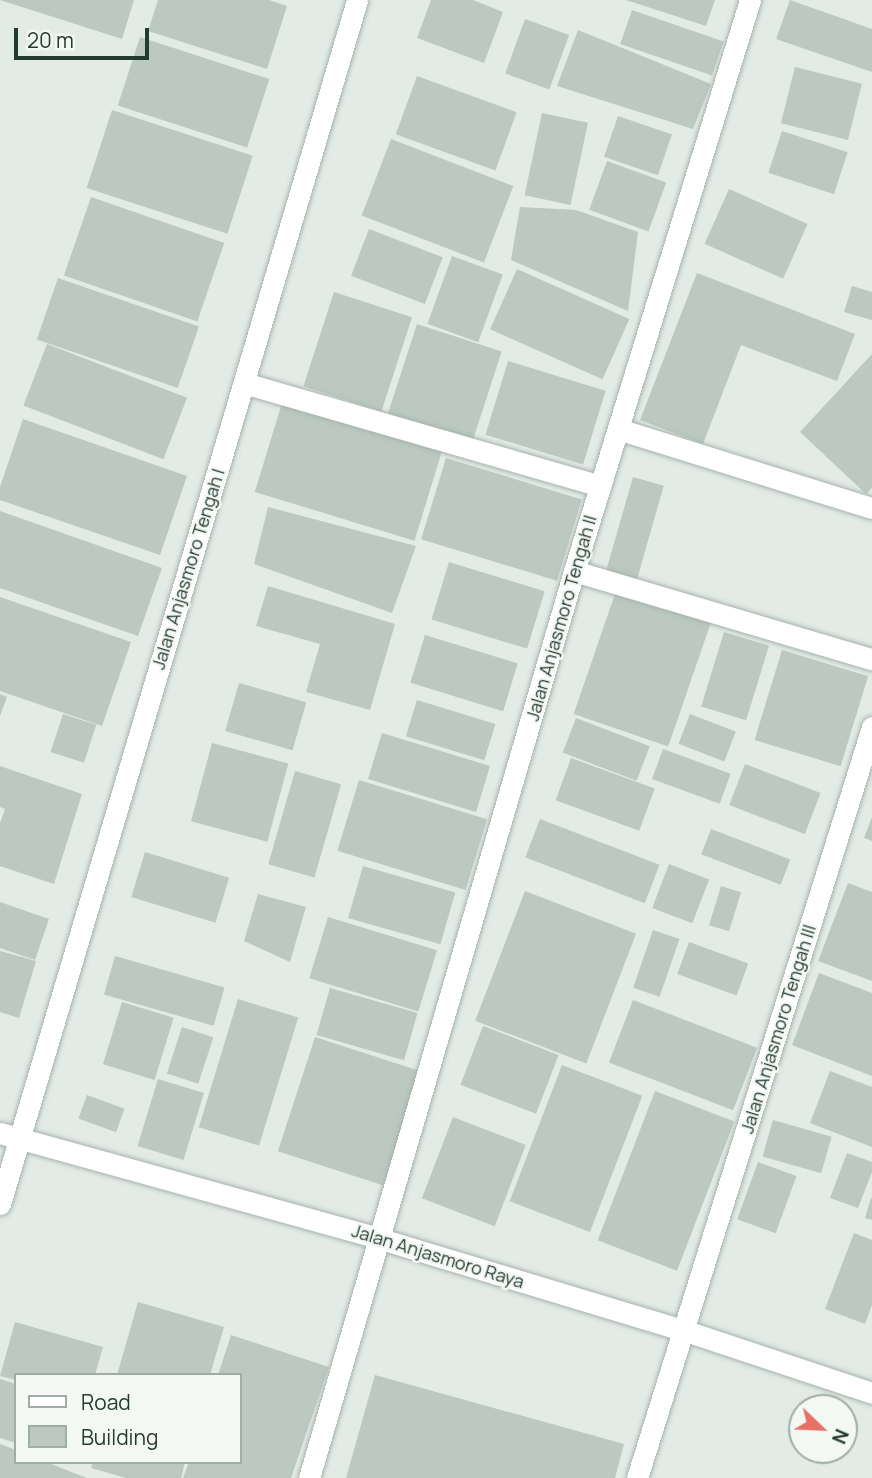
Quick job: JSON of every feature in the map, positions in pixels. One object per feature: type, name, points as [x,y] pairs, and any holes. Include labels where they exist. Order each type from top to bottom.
[{"type":"street","name":"Jalan Anjasmoro Tengah I","points":[[0,1204],[10,1135],[244,383],[357,0]]},
{"type":"street","name":"Jalan Anjasmoro Tengah II","points":[[309,1478],[574,571],[750,0]]},
{"type":"street","points":[[244,383],[600,486]]},
{"type":"street","points":[[618,429],[872,508]]},
{"type":"street","points":[[574,571],[872,659]]},
{"type":"street","name":"Jalan Anjasmoro Tengah III","points":[[637,1478],[872,727]]},
{"type":"street","name":"Jalan Anjasmoro Raya","points":[[10,1135],[381,1239],[683,1330],[872,1393]]},
{"type":"building","points":[[0,0],[134,0],[122,39]]},
{"type":"building","points":[[158,0],[269,0],[287,6],[267,69],[148,31]]},
{"type":"building","points":[[431,0],[473,0],[503,12],[484,63],[417,38]]},
{"type":"building","points":[[626,0],[715,0],[706,26]]},
{"type":"building","points":[[790,0],[872,29],[872,72],[776,39]]},
{"type":"building","points":[[632,10],[724,42],[712,76],[620,44]]},
{"type":"building","points":[[525,19],[569,35],[549,90],[505,74]]},
{"type":"building","points":[[578,30],[711,84],[693,129],[557,86]]},
{"type":"building","points":[[140,37],[269,79],[247,148],[118,105]]},
{"type":"building","points":[[795,67],[862,84],[848,140],[781,123]]},
{"type":"building","points":[[417,76],[517,112],[495,171],[396,134]]},
{"type":"building","points":[[112,110],[253,156],[227,234],[87,188]]},
{"type":"building","points":[[542,113],[588,123],[571,205],[525,195]]},
{"type":"building","points":[[618,116],[672,135],[658,175],[604,157]]},
{"type":"building","points":[[782,131],[848,152],[834,194],[768,173]]},
{"type":"building","points":[[391,139],[513,186],[484,262],[362,216]]},
{"type":"building","points":[[607,161],[666,183],[648,231],[589,210]]},
{"type":"building","points":[[729,189],[808,224],[783,279],[705,244]]},
{"type":"building","points":[[91,197],[224,243],[197,321],[64,275]]},
{"type":"building","points":[[520,207],[576,210],[638,232],[628,311],[511,260]]},
{"type":"building","points":[[369,229],[443,257],[425,304],[351,276]]},
{"type":"building","points":[[452,256],[503,274],[478,342],[427,324]]},
{"type":"building","points":[[517,269],[629,319],[603,379],[490,329]]},
{"type":"building","points":[[697,273],[855,334],[837,381],[741,345],[703,444],[640,420]]},
{"type":"building","points":[[58,278],[199,327],[178,388],[37,339]]},
{"type":"building","points":[[852,286],[872,292],[872,320],[844,312]]},
{"type":"building","points":[[334,292],[412,317],[381,411],[303,386]]},
{"type":"building","points":[[417,324],[502,352],[473,441],[388,413]]},
{"type":"building","points":[[47,344],[187,398],[163,459],[23,406]]},
{"type":"building","points":[[872,354],[872,488],[866,494],[800,432]]},
{"type":"building","points":[[508,361],[606,391],[583,464],[485,435]]},
{"type":"building","points":[[282,403],[442,452],[415,541],[255,492]]},
{"type":"building","points":[[23,419],[187,476],[160,555],[0,500],[0,487]]},
{"type":"building","points":[[446,458],[582,500],[557,581],[421,539]]},
{"type":"building","points":[[633,477],[664,486],[636,581],[606,572]]},
{"type":"building","points":[[268,507],[416,546],[392,613],[254,564]]},
{"type":"building","points":[[0,511],[162,568],[138,636],[0,588]]},
{"type":"building","points":[[449,562],[545,591],[527,649],[431,619]]},
{"type":"building","points":[[268,586],[395,624],[370,710],[306,692],[320,644],[256,626]]},
{"type":"building","points":[[616,591],[711,624],[668,746],[574,714]]},
{"type":"building","points":[[0,597],[131,642],[102,726],[0,691]]},
{"type":"building","points":[[724,632],[769,646],[746,720],[701,707]]},
{"type":"building","points":[[425,635],[518,663],[503,711],[410,683]]},
{"type":"building","points":[[782,650],[868,676],[841,766],[755,740]]},
{"type":"building","points":[[239,683],[306,702],[293,750],[225,731]]},
{"type":"building","points":[[0,694],[7,697],[0,716]]},
{"type":"building","points":[[417,700],[495,724],[484,760],[406,736]]},
{"type":"building","points":[[63,714],[96,725],[84,763],[51,752]]},
{"type":"building","points":[[690,714],[736,732],[724,761],[679,744]]},
{"type":"building","points":[[576,718],[650,746],[636,781],[563,753]]},
{"type":"building","points":[[382,733],[490,766],[476,812],[368,779]]},
{"type":"building","points":[[212,743],[288,763],[267,842],[191,821]]},
{"type":"building","points":[[663,749],[731,774],[720,804],[652,779]]},
{"type":"building","points":[[571,758],[655,788],[639,831],[556,800]]},
{"type":"building","points":[[745,764],[821,793],[805,834],[729,805]]},
{"type":"building","points":[[0,766],[82,794],[54,884],[0,866],[0,823],[5,809],[0,807]]},
{"type":"building","points":[[295,771],[341,784],[314,877],[268,864]]},
{"type":"building","points":[[359,780],[487,819],[466,890],[337,851]]},
{"type":"building","points":[[872,817],[872,841],[864,838]]},
{"type":"building","points":[[540,819],[659,865],[645,903],[525,857]]},
{"type":"building","points":[[711,829],[790,859],[781,885],[701,854]]},
{"type":"building","points":[[145,852],[229,878],[215,923],[131,897]]},
{"type":"building","points":[[669,864],[709,879],[692,923],[652,908]]},
{"type":"building","points":[[363,866],[455,892],[440,944],[348,918]]},
{"type":"building","points":[[848,883],[872,892],[872,981],[818,961]]},
{"type":"building","points":[[721,886],[741,892],[729,931],[709,925]]},
{"type":"building","points":[[525,891],[636,934],[586,1063],[475,1021]]},
{"type":"building","points":[[258,894],[306,907],[290,962],[244,941]]},
{"type":"building","points":[[0,902],[49,919],[35,960],[0,948]]},
{"type":"building","points":[[328,917],[437,950],[418,1012],[309,978]]},
{"type":"building","points":[[653,930],[679,939],[660,997],[633,988]]},
{"type":"building","points":[[689,942],[748,964],[737,995],[677,974]]},
{"type":"building","points":[[0,951],[36,961],[19,1018],[0,1012]]},
{"type":"building","points":[[115,956],[225,987],[214,1026],[104,994]]},
{"type":"building","points":[[819,973],[872,993],[872,1076],[792,1045]]},
{"type":"building","points":[[330,988],[417,1013],[404,1060],[316,1035]]},
{"type":"building","points":[[238,999],[298,1017],[259,1146],[199,1127]]},
{"type":"building","points":[[633,1000],[757,1048],[733,1110],[609,1063]]},
{"type":"building","points":[[122,1002],[174,1018],[155,1080],[103,1064]]},
{"type":"building","points":[[483,1026],[559,1055],[536,1114],[460,1085]]},
{"type":"building","points":[[182,1027],[213,1037],[198,1084],[167,1074]]},
{"type":"building","points":[[315,1037],[421,1071],[383,1185],[278,1151]]},
{"type":"building","points":[[562,1065],[642,1096],[590,1232],[510,1201]]},
{"type":"building","points":[[830,1071],[872,1087],[872,1147],[810,1123]]},
{"type":"building","points":[[158,1079],[204,1093],[183,1160],[138,1146]]},
{"type":"building","points":[[655,1091],[734,1121],[677,1271],[598,1240]]},
{"type":"building","points":[[87,1095],[125,1109],[116,1132],[78,1118]]},
{"type":"building","points":[[453,1117],[526,1145],[495,1226],[422,1198]]},
{"type":"building","points":[[773,1120],[832,1137],[821,1173],[763,1157]]},
{"type":"building","points":[[847,1153],[872,1162],[872,1172],[858,1208],[830,1198]]},
{"type":"building","points":[[758,1162],[797,1176],[776,1233],[737,1219]]},
{"type":"building","points":[[872,1198],[872,1220],[865,1218]]},
{"type":"building","points":[[854,1233],[872,1240],[872,1305],[865,1324],[825,1309]]},
{"type":"building","points":[[138,1302],[224,1327],[211,1373],[118,1373]]},
{"type":"building","points":[[15,1322],[103,1347],[96,1373],[14,1373],[14,1380],[0,1376]]},
{"type":"building","points":[[231,1335],[329,1367],[291,1478],[183,1478],[188,1464],[242,1464],[242,1373],[219,1373]]},
{"type":"building","points":[[375,1375],[624,1444],[615,1478],[346,1478]]},
{"type":"building","points":[[0,1379],[14,1383],[14,1442],[0,1438]]},
{"type":"building","points":[[0,1444],[14,1449],[14,1464],[51,1464],[87,1478],[0,1478]]},
{"type":"building","points":[[92,1464],[184,1464],[181,1478],[126,1478],[91,1468]]}]
